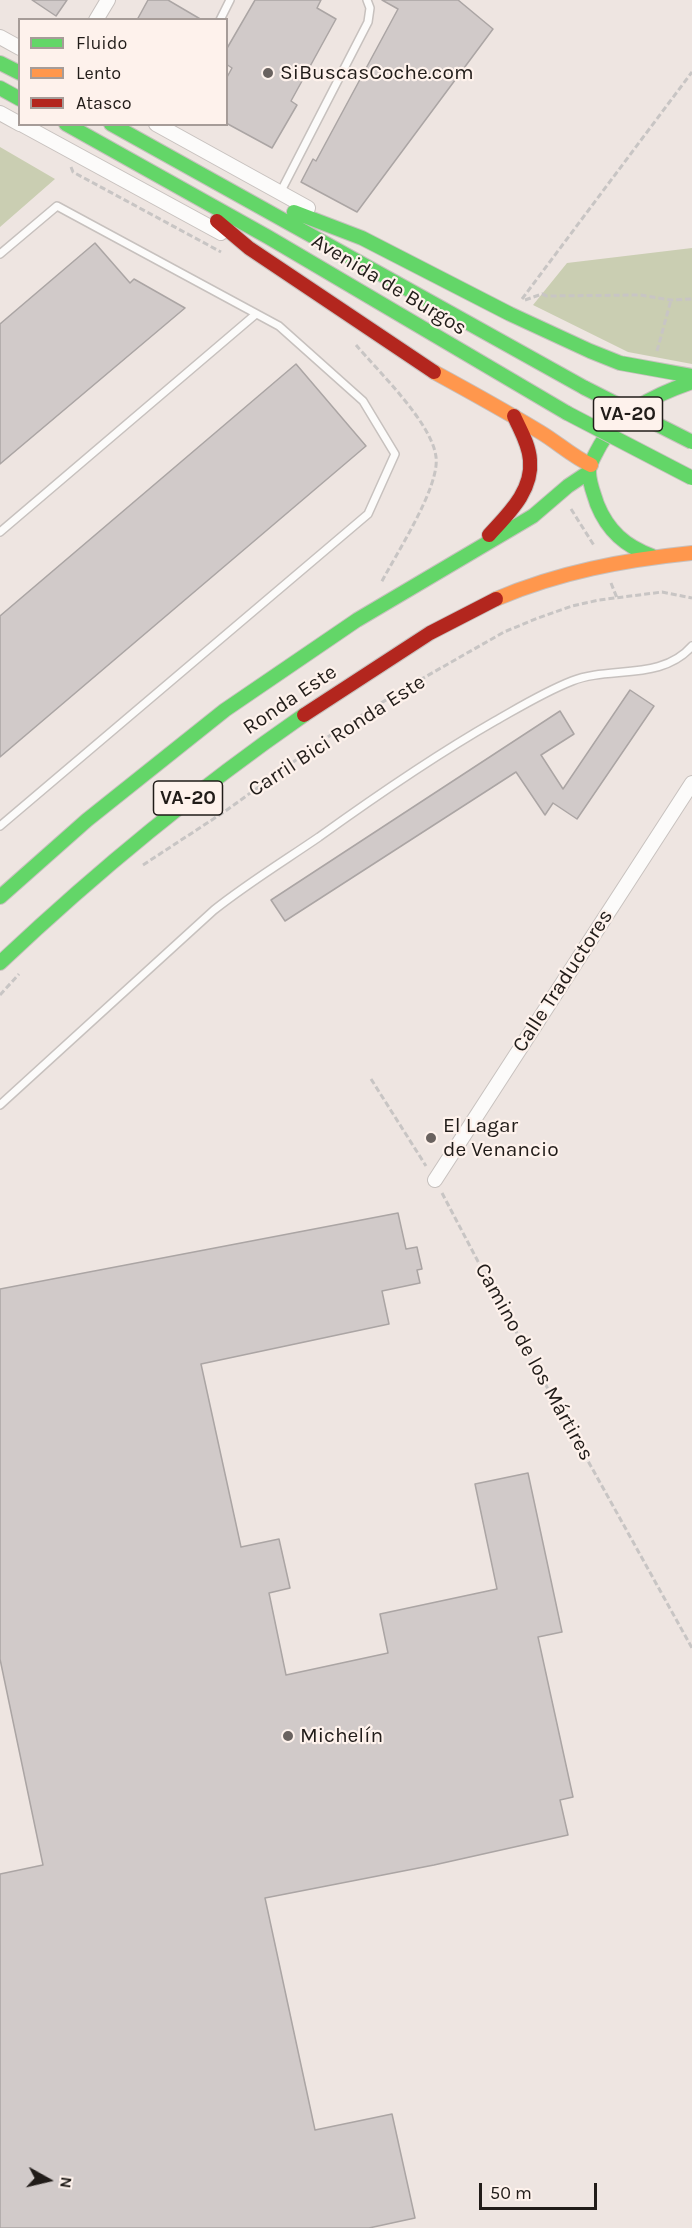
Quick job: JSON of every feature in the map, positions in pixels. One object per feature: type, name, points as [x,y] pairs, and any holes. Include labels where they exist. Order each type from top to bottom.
[{"type":"highway","points":[[0,63],[18,73]]},
{"type":"highway","points":[[0,88],[18,98]]},
{"type":"highway","name":"Avenida de Burgos","points":[[70,126],[268,237],[483,366],[692,478]]},
{"type":"highway","name":"Avenida de Burgos","points":[[115,126],[585,388],[692,442]]},
{"type":"highway","points":[[213,181],[362,238],[510,314],[590,351],[620,363],[692,376]]},
{"type":"highway","points":[[176,186],[249,248],[429,369],[555,441],[590,469]]},
{"type":"highway","name":"Ronda Este","points":[[652,556],[629,547],[614,534],[602,516],[594,495],[590,469],[600,443],[619,419],[664,391],[692,382]]},
{"type":"highway","points":[[475,552],[522,496],[529,478],[530,459],[514,416]]},
{"type":"highway","name":"Ronda Este","points":[[0,897],[87,820],[225,710],[357,620],[533,516],[590,469]]},
{"type":"highway","name":"Ronda Este","points":[[0,963],[30,933],[171,812],[275,733],[435,630],[488,602],[521,588],[652,556],[692,553]]},
{"type":"street","points":[[97,18],[108,0]]},
{"type":"street","points":[[0,37],[18,47]]},
{"type":"street","points":[[25,126],[249,248]]},
{"type":"street","name":"Avenida de Burgos","points":[[160,126],[362,238]]},
{"type":"street","name":"Calle Traductores","points":[[435,1180],[692,783]]},
{"type":"lane","points":[[221,18],[230,0]]},
{"type":"lane","points":[[280,193],[368,22],[370,8],[367,0]]},
{"type":"lane","points":[[0,254],[57,206],[279,326],[363,402],[395,454],[368,514],[0,826]]},
{"type":"lane","points":[[0,532],[256,314]]},
{"type":"lane","points":[[0,1105],[214,910],[244,886],[420,766],[547,691],[575,680],[668,664],[692,646]]},
{"type":"path","points":[[692,72],[520,302],[542,294],[547,296],[640,295],[670,300],[692,299]]},
{"type":"path","points":[[658,346],[670,300]]},
{"type":"path","points":[[560,492],[601,555],[617,598]]},
{"type":"path","name":"Carril Bici Ronda Este","points":[[140,867],[224,812],[332,735],[467,652],[504,632],[573,606],[617,598],[662,592],[692,598]]},
{"type":"path","points":[[0,995],[25,968]]},
{"type":"path","name":"Camino de los Mártires","points":[[371,1079],[435,1180],[493,1290],[692,1648]]},
{"type":"green space","points":[[0,147],[55,179],[0,227]]},
{"type":"green space","points":[[692,248],[692,364],[628,352],[533,305],[567,263]]},
{"type":"building","points":[[32,0],[67,0],[56,16]]},
{"type":"building","points":[[148,0],[168,0],[199,18],[138,18]]},
{"type":"building","name":"SiBuscasCoche.com","points":[[255,0],[321,0],[317,8],[336,19],[291,101],[297,105],[272,148],[228,124],[228,75],[232,68],[228,65],[228,47]]},
{"type":"building","points":[[382,0],[458,0],[493,29],[357,212],[301,182],[313,159],[316,161],[398,9]]},
{"type":"building","points":[[95,243],[130,283],[134,279],[185,308],[0,464],[0,324]]},
{"type":"building","points":[[296,364],[366,446],[0,757],[0,616]]},
{"type":"building","points":[[630,690],[654,706],[577,819],[553,803],[545,815],[516,772],[285,921],[271,900],[560,711],[574,734],[541,755],[563,789]]},
{"type":"building","name":"Michelín","points":[[398,1213],[406,1249],[417,1247],[422,1269],[417,1270],[420,1283],[382,1291],[389,1324],[201,1364],[241,1547],[279,1539],[290,1588],[269,1593],[286,1675],[388,1653],[380,1614],[497,1589],[475,1484],[528,1473],[562,1632],[538,1637],[573,1797],[560,1800],[568,1835],[434,1865],[265,1898],[315,2130],[392,2114],[415,2218],[369,2228],[0,2228],[0,1874],[43,1865],[0,1659],[0,1289]]},
{"type":"traffic: fast","points":[[0,63],[18,72]]},
{"type":"traffic: fast","points":[[0,88],[18,98]]},
{"type":"traffic: fast","points":[[70,126],[268,237],[567,413]]},
{"type":"traffic: fast","points":[[115,126],[585,388]]},
{"type":"traffic: fast","points":[[294,212],[362,238],[510,314],[590,351],[620,363],[692,376]]},
{"type":"traffic: fast","points":[[652,556],[626,542],[606,522],[592,488],[589,476],[590,467],[605,438],[625,416],[650,400],[692,382]]},
{"type":"traffic: fast","points":[[585,388],[692,442]]},
{"type":"traffic: fast","points":[[567,413],[692,478]]},
{"type":"traffic: fast","points":[[0,897],[87,820],[225,710],[357,620],[533,516],[568,486],[589,472]]},
{"type":"traffic: fast","points":[[0,963],[147,833],[304,715]]},
{"type":"traffic: slow","points":[[434,372],[527,424],[591,465]]},
{"type":"traffic: slow","points":[[496,599],[544,581],[592,568],[692,553]]},
{"type":"traffic: jam","points":[[217,221],[249,248],[434,372]]},
{"type":"traffic: jam","points":[[489,535],[518,501],[528,482],[530,471],[528,448],[514,416]]},
{"type":"traffic: jam","points":[[304,715],[430,633],[496,599]]},
{"type":"place","name":"SiBuscasCoche.com","points":[[268,73]]},
{"type":"place","name":"El Lagar de Venancio","points":[[431,1138]]},
{"type":"place","name":"Michelín","points":[[288,1736]]}]
